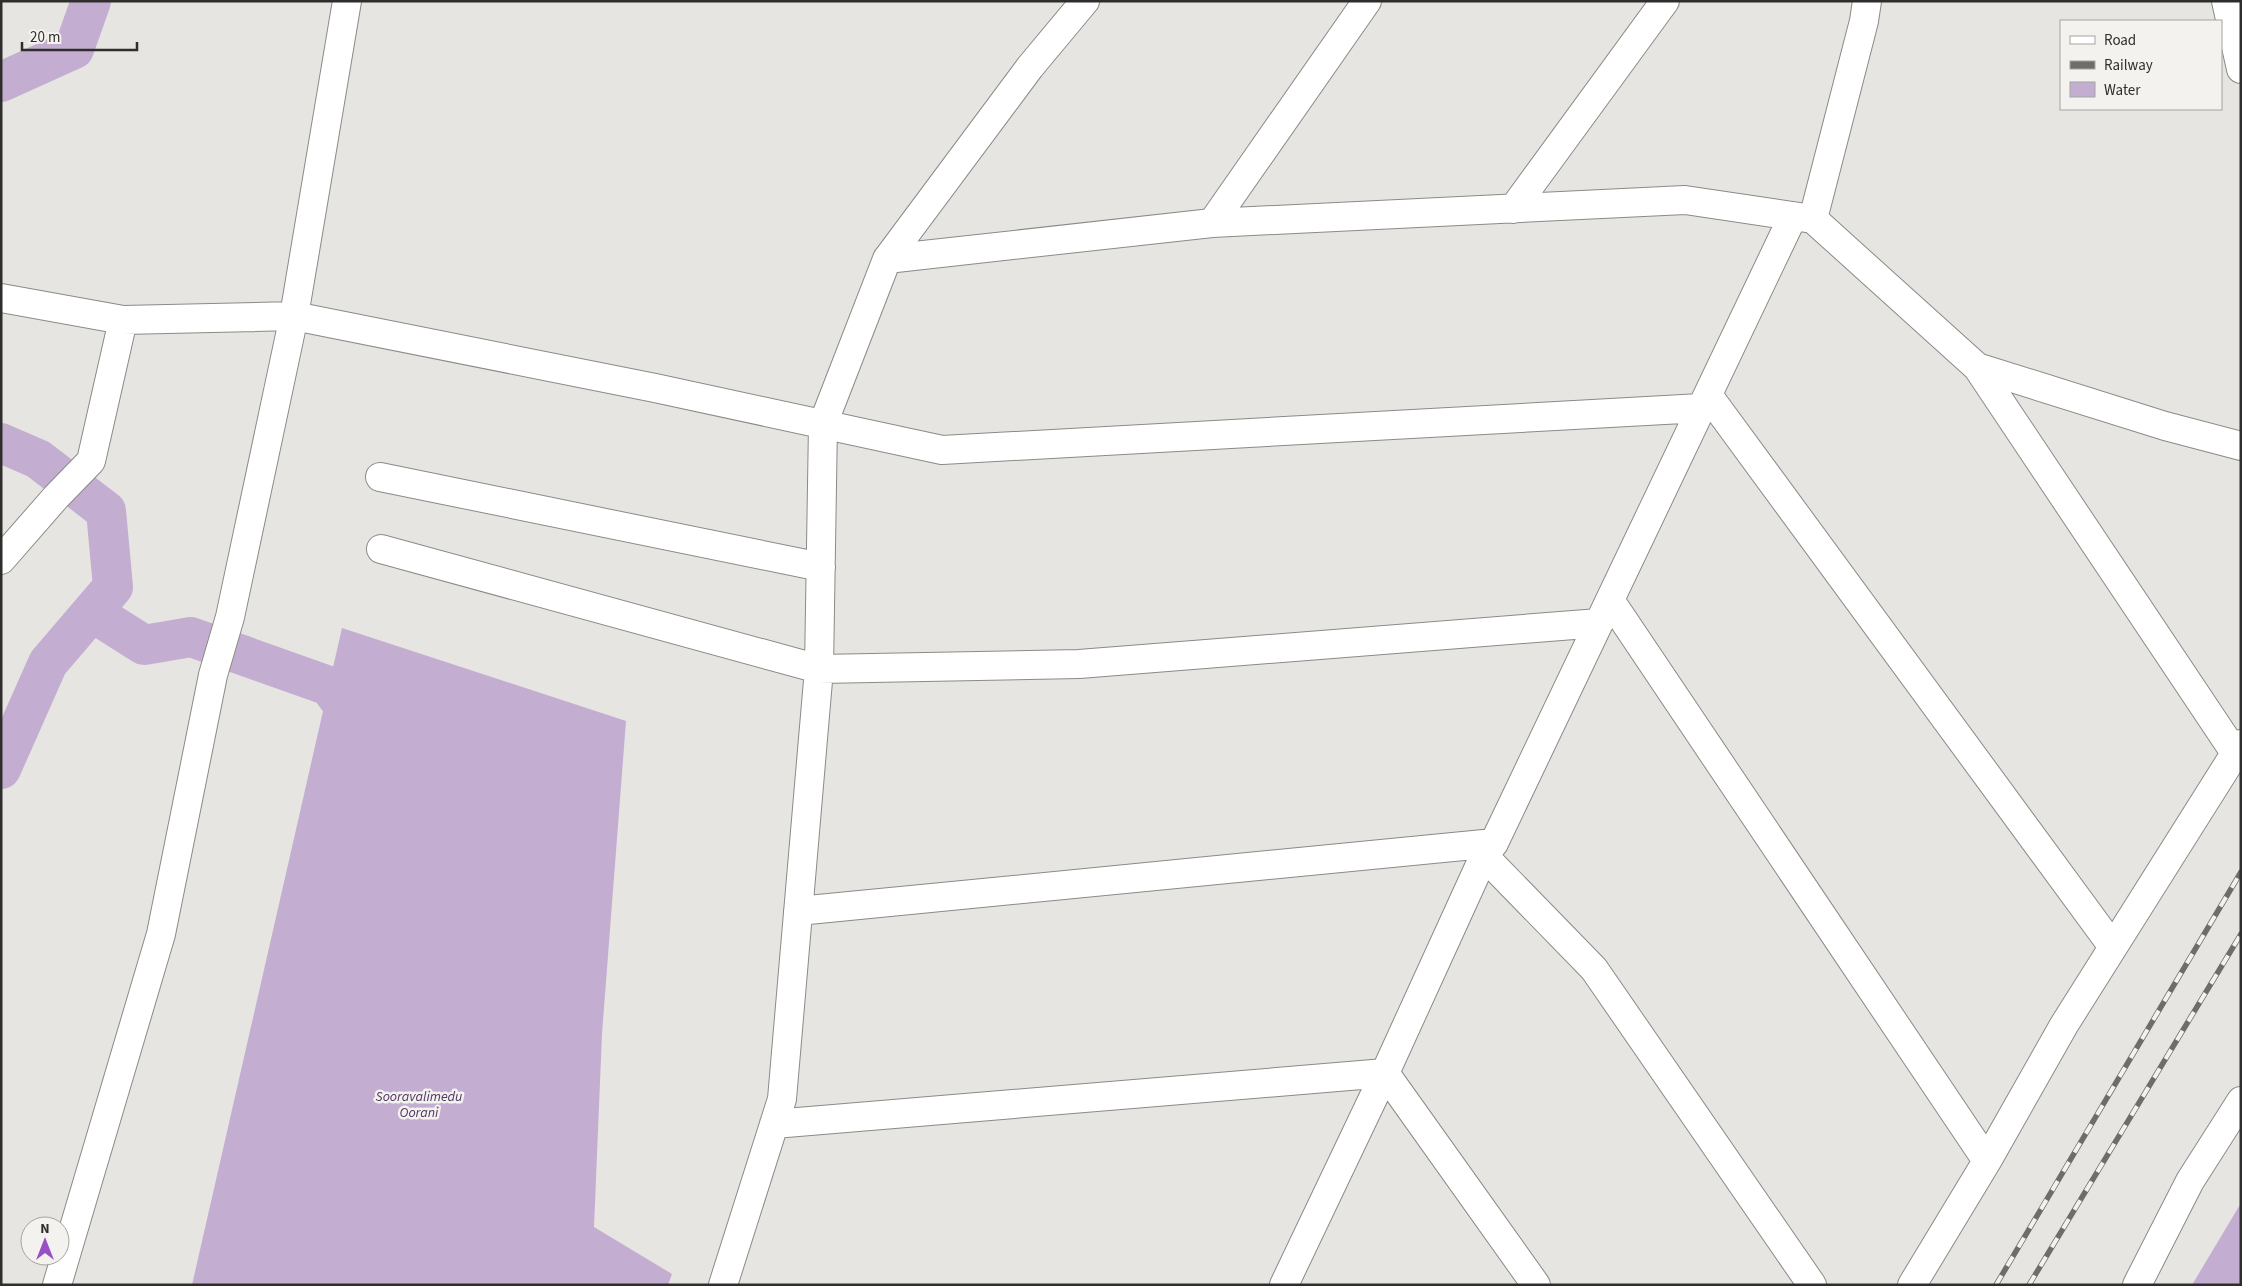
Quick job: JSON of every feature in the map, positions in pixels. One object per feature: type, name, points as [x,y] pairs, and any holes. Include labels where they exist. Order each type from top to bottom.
[{"type":"street","points":[[57,1285],[161,934],[213,675],[230,618],[294,316],[347,1]]},
{"type":"street","points":[[723,1285],[782,1099],[819,669],[823,424],[887,259],[1030,67],[1085,1]]},
{"type":"street","points":[[1212,223],[1367,1]]},
{"type":"street","points":[[1513,209],[1665,1]]},
{"type":"street","points":[[1284,1285],[1489,849],[1705,402],[1803,218],[1864,21],[1867,1]]},
{"type":"street","points":[[2226,1],[2241,69]]},
{"type":"street","points":[[887,259],[1212,223],[1685,200],[1803,218],[1976,367],[2238,748],[2064,1025],[1987,1161],[1912,1285]]},
{"type":"street","points":[[1,298],[123,320],[294,316],[655,388],[942,450],[1705,402]]},
{"type":"street","points":[[1,560],[91,461],[123,320]]},
{"type":"street","points":[[1976,367],[2165,426],[2241,446]]},
{"type":"street","points":[[1705,402],[2113,947]]},
{"type":"street","points":[[380,476],[821,567]]},
{"type":"street","points":[[381,549],[819,669],[1079,664],[1605,611]]},
{"type":"street","points":[[1605,611],[1987,1161]]},
{"type":"street","points":[[798,911],[1489,849]]},
{"type":"street","points":[[1489,849],[1594,969],[1812,1285]]},
{"type":"street","points":[[774,1124],[1385,1073]]},
{"type":"street","points":[[1385,1073],[1536,1285]]},
{"type":"street","points":[[2137,1285],[2190,1181],[2241,1101]]},
{"type":"water","name":"Sooravalimedu Oorani","points":[[342,628],[626,721],[602,1034],[594,1227],[672,1274],[668,1285],[192,1285]]},
{"type":"water","points":[[2241,1203],[2241,1285],[2192,1285]]},
{"type":"waterway","points":[[1,82],[74,49],[91,1]]},
{"type":"waterway","points":[[1,443],[38,459],[106,511],[113,587],[48,663],[1,769]]},
{"type":"waterway","points":[[92,612],[144,645],[191,637],[329,686],[362,730]]},
{"type":"railway","points":[[1996,1285],[2241,872]]},
{"type":"railway","points":[[2029,1285],[2241,934]]}]
